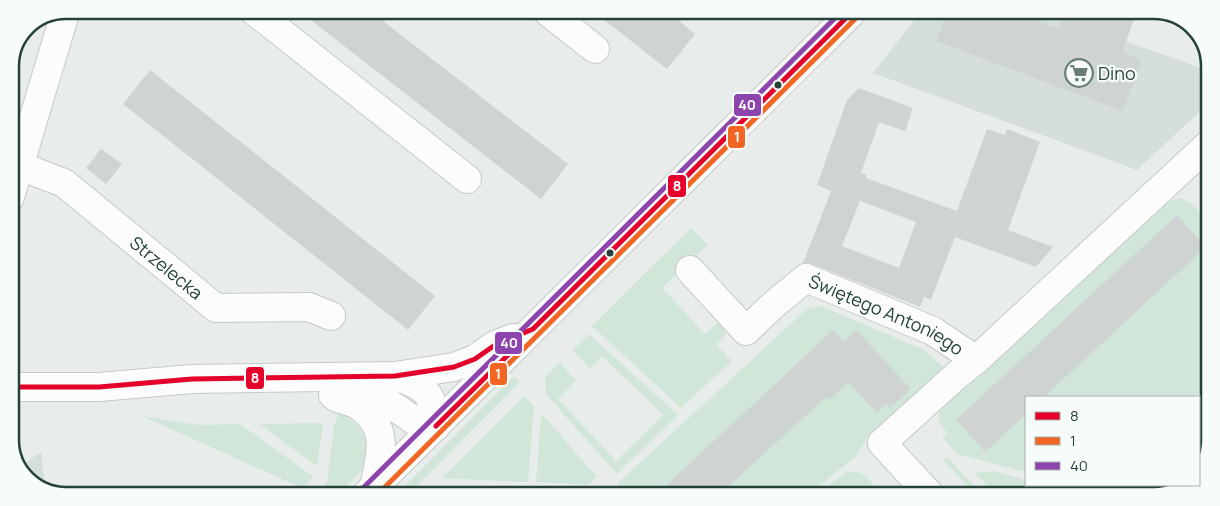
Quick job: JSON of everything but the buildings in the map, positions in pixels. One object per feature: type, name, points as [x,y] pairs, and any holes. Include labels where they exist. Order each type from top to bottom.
[{"type":"street","points":[[19,169],[63,19]]},
{"type":"street","points":[[264,19],[467,179]]},
{"type":"street","points":[[557,19],[595,49]]},
{"type":"street","points":[[374,487],[845,19]]},
{"type":"street","points":[[923,487],[882,443],[951,380],[976,360],[1201,151]]},
{"type":"street","name":"Strzelecka","points":[[20,166],[64,183],[216,308],[309,307],[331,316]]},
{"type":"street","name":"Świętego Antoniego","points":[[690,270],[746,331],[772,306],[806,278],[933,331],[976,360]]},
{"type":"street","points":[[19,387],[99,386],[192,379],[395,376],[454,367],[475,359],[495,345],[533,329]]},
{"type":"street","points":[[395,376],[416,383],[428,394],[435,407],[436,426]]},
{"type":"street","points":[[99,386],[211,397],[361,394],[380,397],[415,421],[436,426]]},
{"type":"street","points":[[329,395],[358,406],[373,418],[382,439],[372,487]]},
{"type":"shaded area","points":[[915,19],[1062,19],[1201,68],[1201,110],[1137,170],[873,73]]},
{"type":"shaded area","points":[[41,452],[45,482],[32,474],[25,463]]},
{"type":"green space","points":[[1180,198],[1189,202],[1199,211],[1201,209],[1201,392],[1195,396],[1025,396],[1025,472],[957,454],[943,438],[947,433],[938,417],[942,406],[1163,203]]},
{"type":"green space","points":[[691,228],[708,245],[662,288],[705,334],[721,320],[724,323],[726,335],[716,344],[732,361],[681,408],[592,326]]},
{"type":"green space","points":[[821,306],[924,350],[946,369],[869,436],[855,457],[818,487],[620,487],[617,484],[808,308]]},
{"type":"green space","points":[[589,334],[678,415],[617,474],[546,394],[545,377],[560,363],[576,381],[558,399],[616,461],[663,415],[602,356],[590,369],[573,350]]},
{"type":"green space","points":[[514,376],[520,382],[416,487],[404,487]]},
{"type":"green space","points":[[524,396],[534,406],[528,482],[442,478]]},
{"type":"green space","points":[[1200,402],[1201,402],[1200,450]]},
{"type":"green space","points":[[339,413],[347,417],[360,430],[368,445],[367,462],[362,470],[345,487],[323,487],[327,483],[334,425]]},
{"type":"green space","points":[[541,413],[597,477],[589,485],[536,482]]},
{"type":"green space","points":[[142,416],[199,425],[240,424],[314,477],[303,487]]},
{"type":"green space","points":[[323,423],[317,466],[259,424]]},
{"type":"green space","points":[[947,457],[975,487],[968,487],[943,460]]},
{"type":"green space","points":[[847,471],[862,473],[875,487],[827,487]]},
{"type":"green space","points":[[993,471],[1025,480],[1025,486],[1053,487],[988,487],[975,473]]},
{"type":"green space","points":[[1099,486],[1165,486],[1161,487],[1098,487]]},
{"type":"transit line","name":"40","points":[[364,487],[834,19]]},
{"type":"transit line","name":"8","points":[[19,387],[99,387],[192,379],[395,376],[454,367],[475,359],[495,345],[533,329],[845,19]]},
{"type":"transit line","name":"1","points":[[385,487],[855,19]]},
{"type":"transit line","name":"8","points":[[436,426],[511,352]]},
{"type":"place","name":"Dino","points":[[1079,73]]}]
